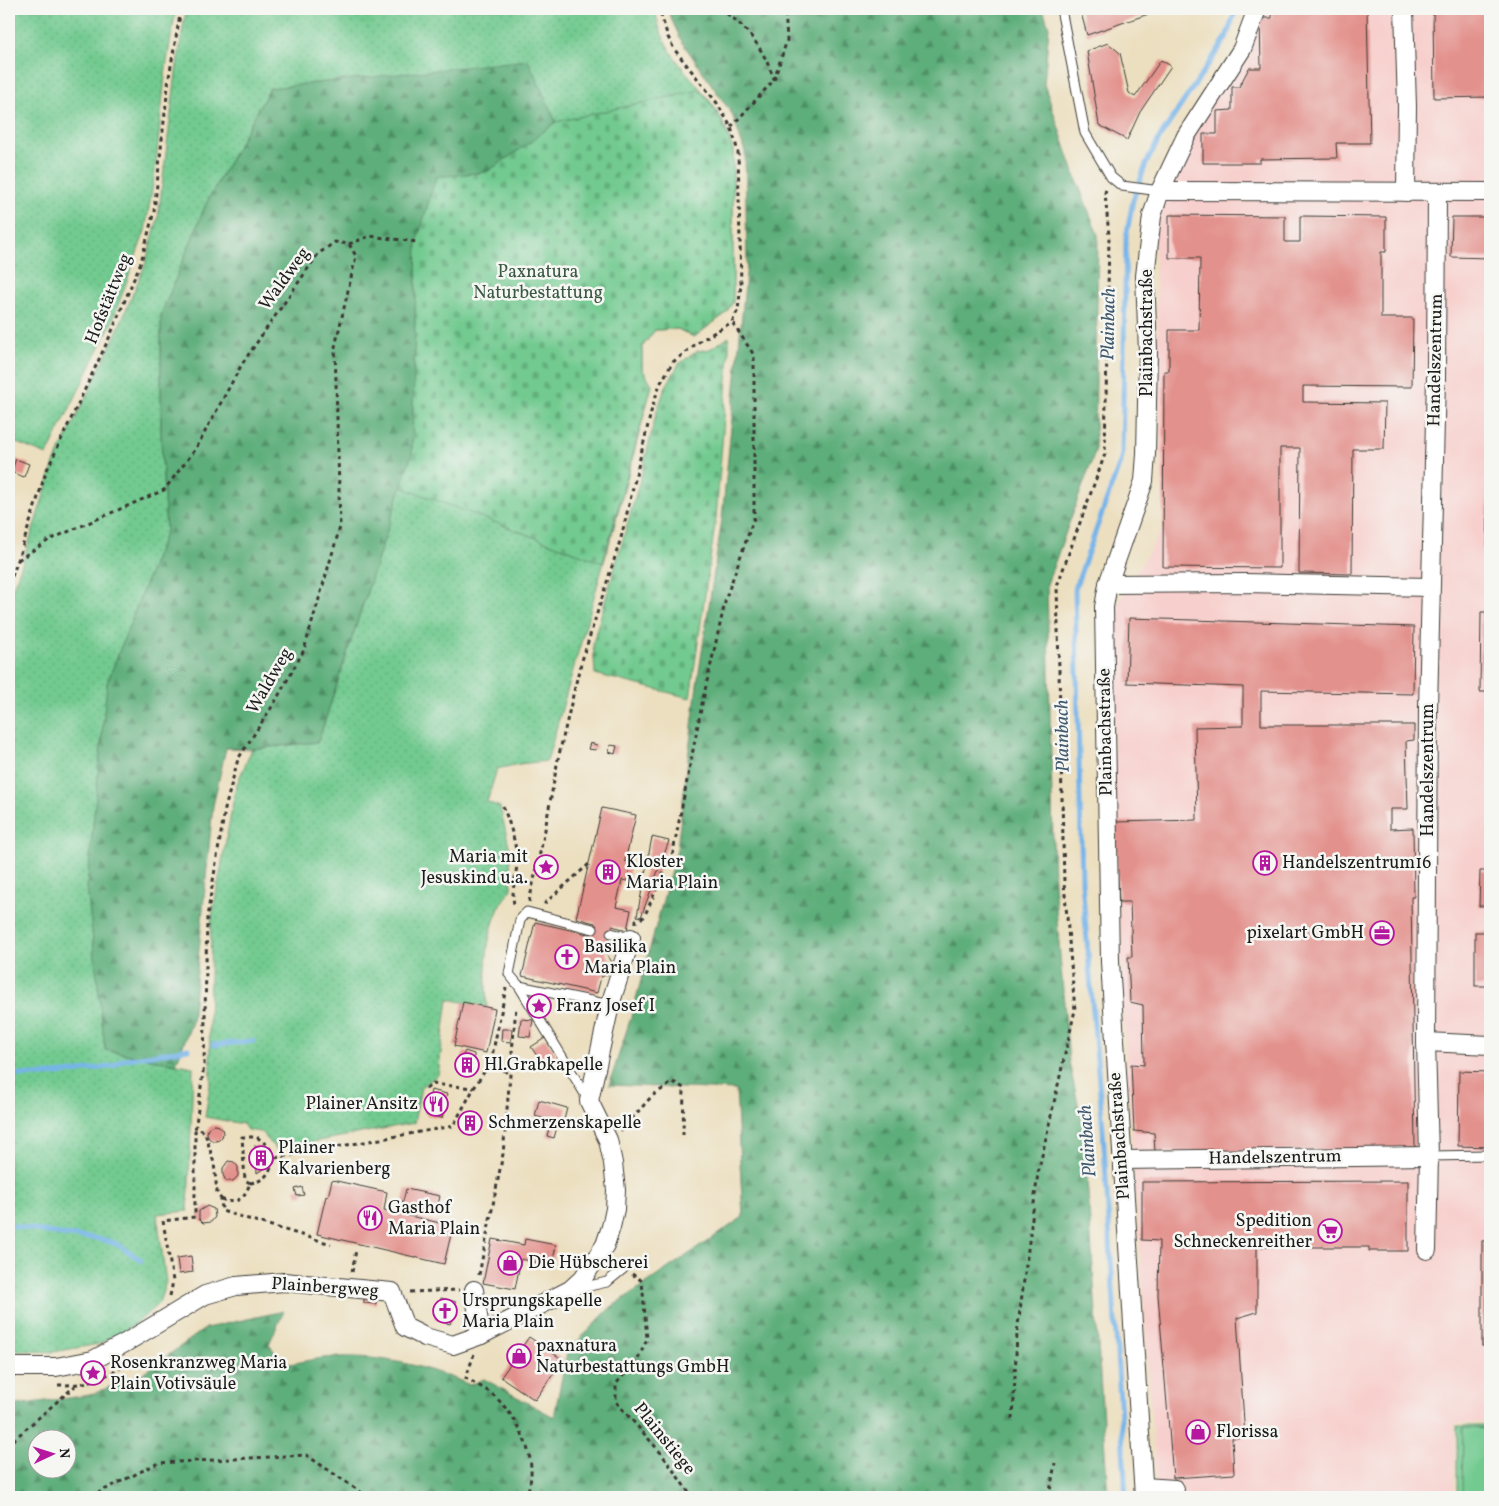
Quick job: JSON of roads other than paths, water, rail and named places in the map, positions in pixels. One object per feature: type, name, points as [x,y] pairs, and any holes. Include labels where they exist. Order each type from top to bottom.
[{"type":"street","name":"Plainbachstraße","points":[[1175,1489],[1144,1492],[1110,962],[1104,607],[1108,584],[1144,481],[1148,351],[1145,276],[1155,191],[1186,136],[1242,50],[1257,9]]},
{"type":"street","points":[[1404,9],[1407,106],[1406,192]]},
{"type":"street","points":[[1155,191],[1490,192]]},
{"type":"street","name":"Handelszentrum","points":[[1427,1250],[1429,1156],[1426,1042],[1428,708],[1436,378],[1437,192]]},
{"type":"street","points":[[1108,584],[1245,583],[1430,587]]},
{"type":"street","points":[[589,1101],[610,1005],[631,938]]},
{"type":"street","points":[[1426,1042],[1490,1044]]},
{"type":"street","name":"Plainbergweg","points":[[9,1368],[56,1367],[93,1360],[125,1343],[205,1294],[236,1286],[284,1282],[392,1292],[404,1327],[425,1337],[453,1346],[481,1335],[570,1290],[592,1267],[604,1245],[611,1227],[616,1190],[614,1162],[608,1140],[589,1101]]},
{"type":"street","name":"Handelszentrum","points":[[1122,1160],[1429,1156]]},
{"type":"street","points":[[476,1285],[481,1335]]},
{"type":"lane","points":[[1061,9],[1085,133],[1110,177],[1122,186],[1155,191]]},
{"type":"lane","points":[[589,1101],[518,986],[508,974],[520,920],[529,913],[593,929]]},
{"type":"lane","points":[[610,933],[631,938]]},
{"type":"lane","points":[[518,986],[610,1005]]},
{"type":"lane","points":[[1429,1156],[1490,1156]]},
{"type":"lane","points":[[570,1290],[607,1282],[623,1269]]},
{"type":"waterway","name":"Plainbach","points":[[1126,1497],[1103,1130],[1082,882],[1075,589],[1122,457],[1126,238],[1133,200],[1146,164],[1160,137],[1226,38],[1236,9]]},
{"type":"waterway","points":[[213,1045],[253,1041]]},
{"type":"waterway","points":[[9,1074],[48,1075],[75,1072],[114,1066],[122,1060],[188,1049]]},
{"type":"waterway","points":[[9,1225],[63,1235],[101,1239],[117,1244],[141,1260]]},
{"type":"place","name":"Handelszentrum16","points":[[1265,863]]},
{"type":"place","name":"Maria mit Jesuskind u.a.","points":[[546,867]]},
{"type":"place","name":"Kloster Maria Plain","points":[[608,872]]},
{"type":"place","name":"pixelart GmbH","points":[[1382,933]]},
{"type":"place","name":"Basilika Maria Plain","points":[[567,957]]},
{"type":"place","name":"Franz Josef I","points":[[539,1006]]},
{"type":"place","name":"Hl.Grabkapelle","points":[[467,1065]]},
{"type":"place","name":"Plainer Ansitz","points":[[436,1104]]},
{"type":"place","name":"Schmerzenskapelle","points":[[470,1123]]},
{"type":"place","name":"Plainer Kalvarienberg","points":[[261,1158]]},
{"type":"place","name":"Gasthof Maria Plain","points":[[370,1218]]},
{"type":"place","name":"Spedition Schneckenreither","points":[[1330,1231]]},
{"type":"place","name":"Die Hübscherei","points":[[510,1263]]},
{"type":"place","name":"Ursprungskapelle Maria Plain","points":[[445,1311]]},
{"type":"place","name":"paxnatura Naturbestattungs GmbH","points":[[519,1356]]},
{"type":"place","name":"Rosenkranzweg Maria Plain Votivsäule","points":[[93,1373]]},
{"type":"place","name":"Florissa","points":[[1198,1432]]},
{"type":"park label","name":"Paxnatura Naturbestattung","points":[[538,282]]}]
